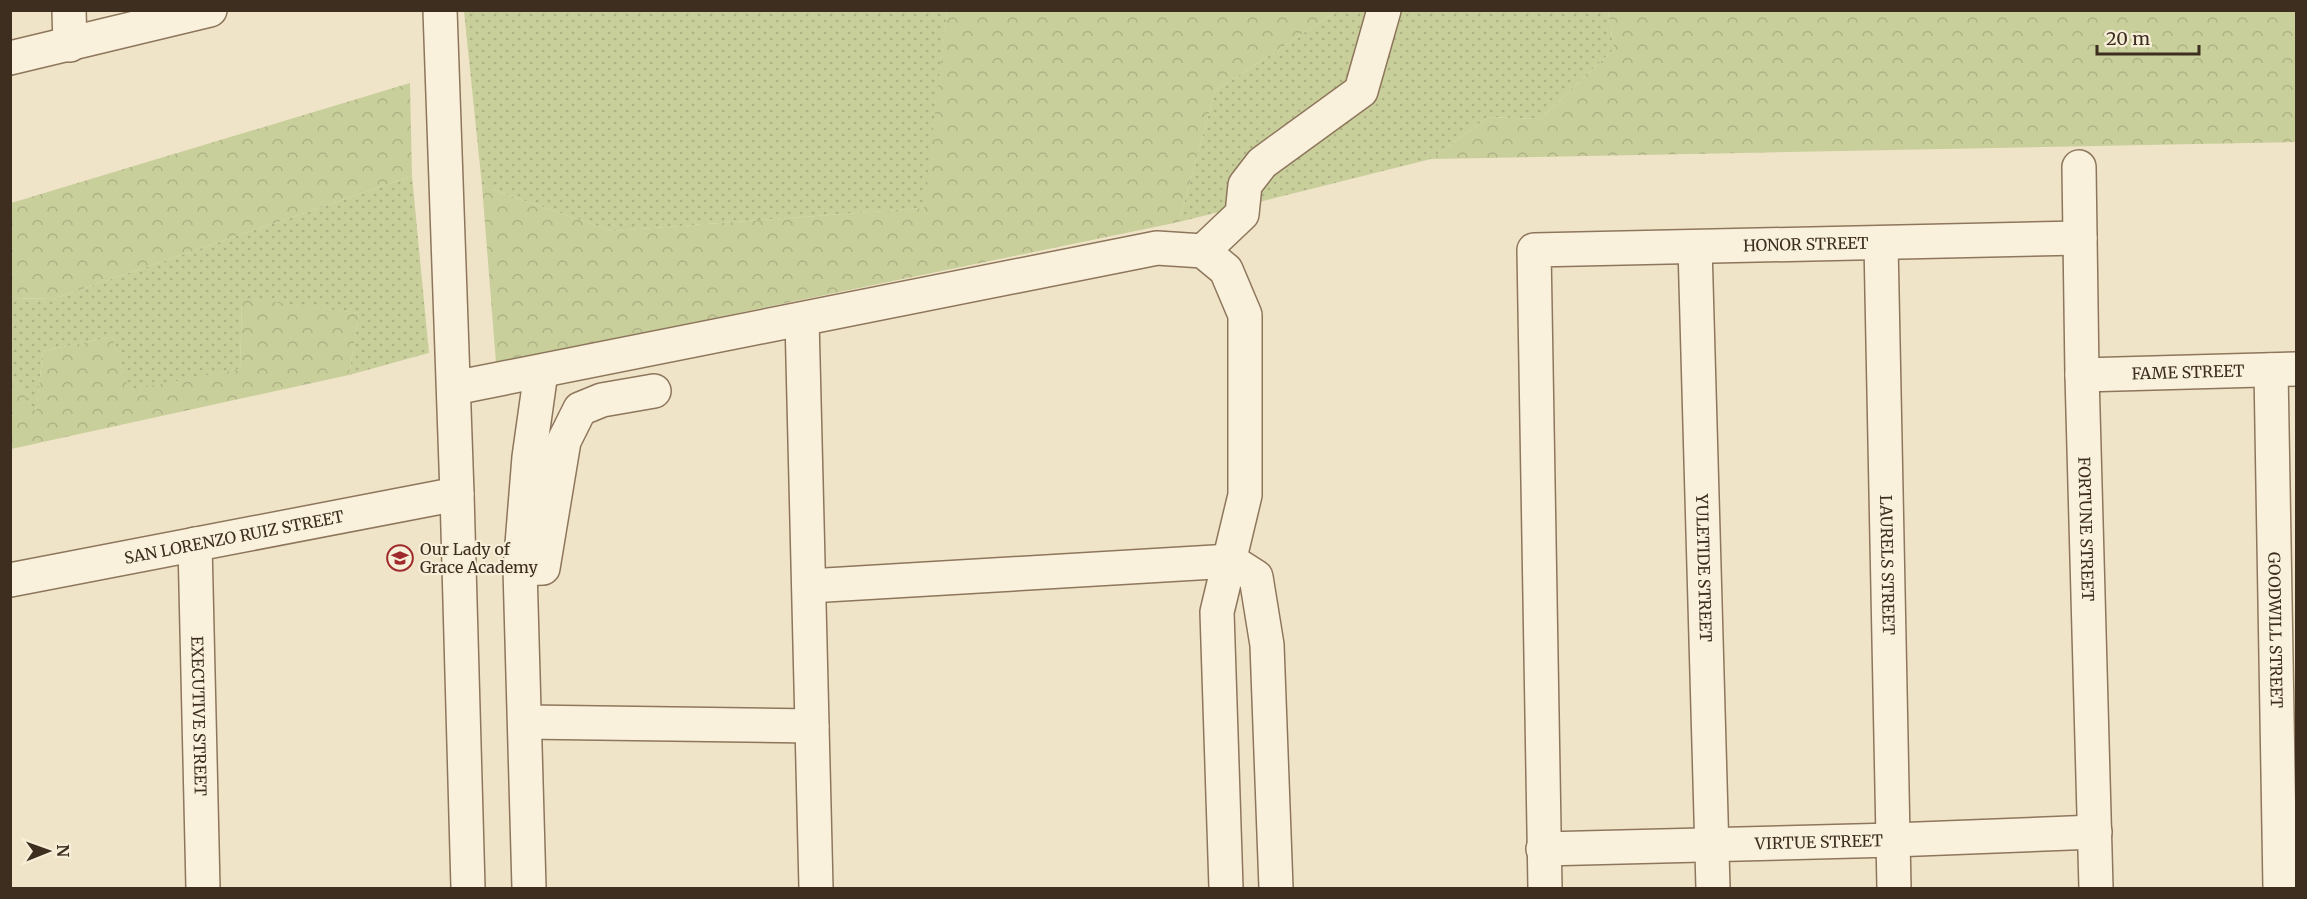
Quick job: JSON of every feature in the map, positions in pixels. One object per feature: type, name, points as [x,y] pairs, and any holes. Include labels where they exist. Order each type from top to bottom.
[{"type":"street","points":[[69,10],[70,45]]},
{"type":"street","points":[[10,58],[210,10]]},
{"type":"street","points":[[440,10],[454,388],[468,888]]},
{"type":"street","points":[[1203,251],[1242,214],[1245,185],[1262,163],[1361,91],[1384,10]]},
{"type":"street","name":"FORTUNE STREET","points":[[2079,167],[2082,375],[2096,888]]},
{"type":"street","name":"HONOR STREET","points":[[1544,849],[1534,250],[2080,238]]},
{"type":"street","name":"LAURELS STREET","points":[[1881,243],[1894,888]]},
{"type":"street","name":"YULETIDE STREET","points":[[1695,247],[1713,888]]},
{"type":"street","points":[[454,388],[1157,248],[1203,251],[1226,270],[1245,315],[1245,495],[1217,612],[1226,888]]},
{"type":"street","points":[[802,319],[816,888]]},
{"type":"street","name":"FAME STREET","points":[[2082,375],[2284,370]]},
{"type":"street","name":"GOODWILL STREET","points":[[2280,888],[2284,370]]},
{"type":"street","points":[[528,888],[520,569],[528,457],[541,372]]},
{"type":"street","points":[[520,569],[543,568],[564,441],[580,409],[602,400],[654,391]]},
{"type":"street","name":"SAN LORENZO RUIZ STREET","points":[[10,580],[457,494]]},
{"type":"street","name":"EXECUTIVE STREET","points":[[195,544],[203,888]]},
{"type":"street","points":[[809,586],[1231,561],[1256,577],[1267,645],[1276,888]]},
{"type":"street","points":[[525,722],[812,726]]},
{"type":"street","name":"VIRTUE STREET","points":[[1544,849],[2095,832]]},
{"type":"street","points":[[1544,849],[1545,888]]},
{"type":"green space","points":[[464,11],[947,11],[925,208],[612,231],[482,186]]},
{"type":"green space","points":[[947,11],[1337,11],[1215,91],[1179,222],[496,363],[482,186],[612,231],[924,208]]},
{"type":"green space","points":[[1337,11],[1608,11],[1614,49],[1540,119],[1488,117],[1431,159],[1179,222],[1215,91]]},
{"type":"green space","points":[[1608,11],[2296,11],[2296,142],[1431,159],[1488,117],[1540,119],[1614,49]]},
{"type":"green space","points":[[410,83],[412,176],[53,299],[11,298],[11,203]]},
{"type":"green space","points":[[412,176],[429,353],[349,375],[359,313],[242,299],[240,369],[129,391],[112,337],[43,351],[36,413],[11,375],[10,298],[53,299]]},
{"type":"green space","points":[[242,298],[359,313],[349,375],[11,449],[11,375],[36,412],[43,351],[112,337],[129,390],[240,369]]},
{"type":"place","name":"Our Lady of Grace Academy","points":[[400,558]]}]
